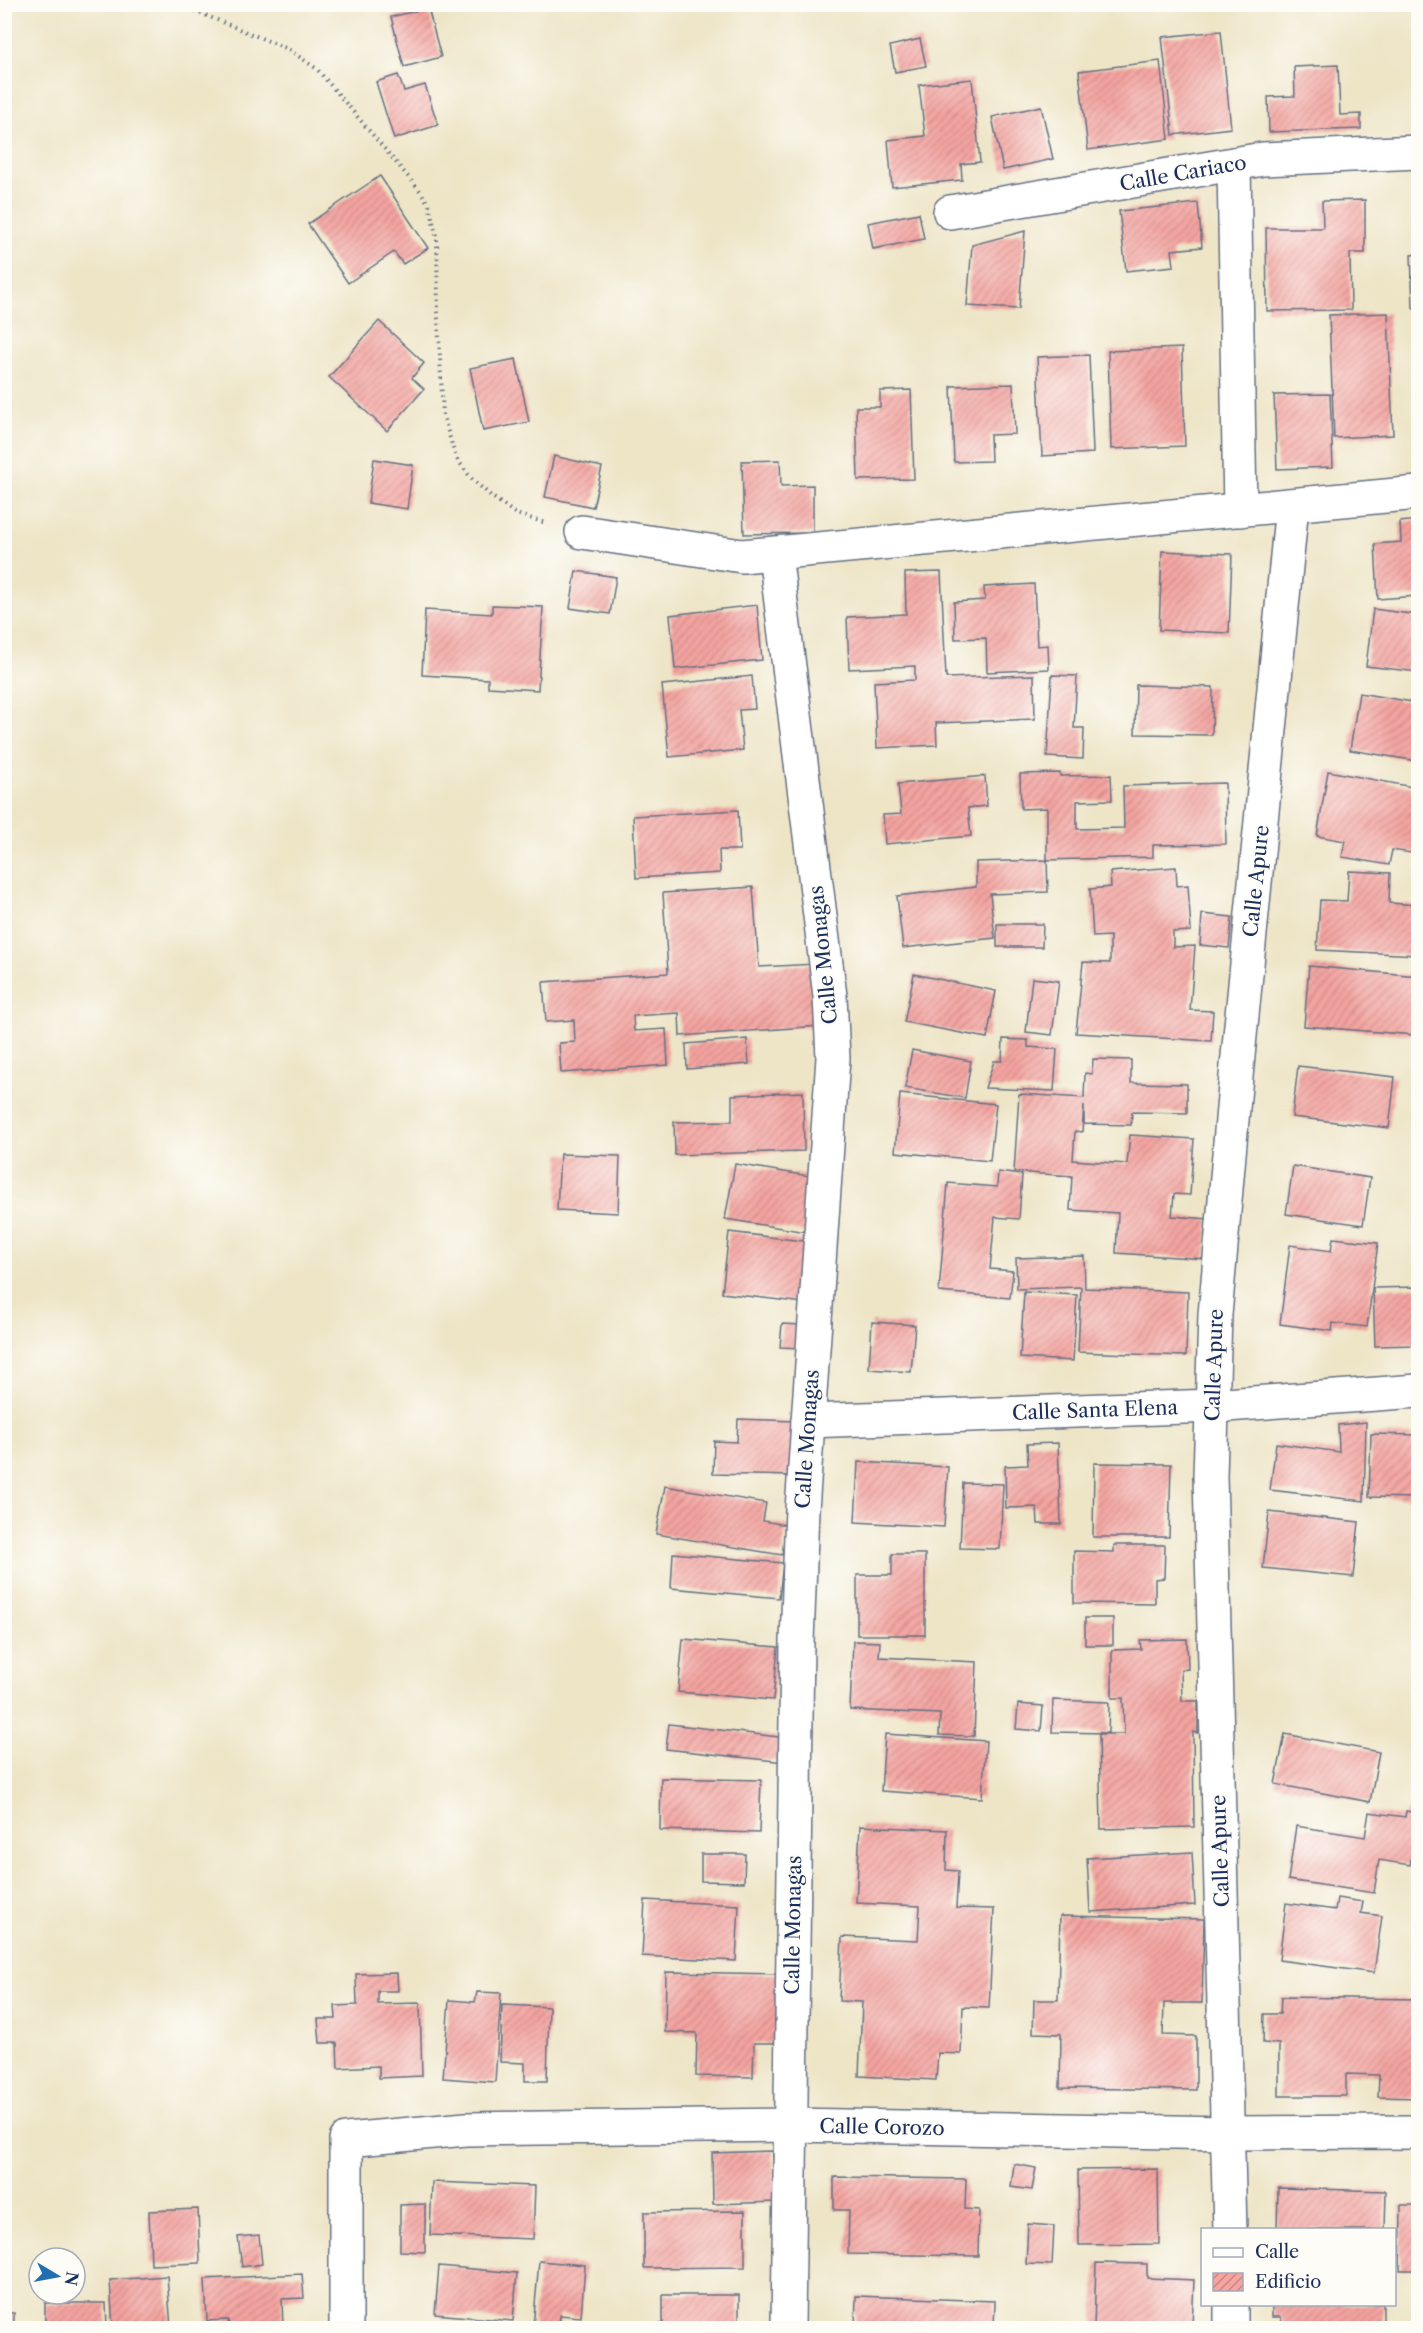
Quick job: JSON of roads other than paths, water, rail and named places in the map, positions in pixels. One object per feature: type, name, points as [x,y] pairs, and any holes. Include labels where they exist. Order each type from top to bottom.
[{"type":"street","name":"Calle Cariaco","points":[[950,212],[1234,164],[1313,155],[1419,152]]},
{"type":"street","points":[[1234,164],[1240,510]]},
{"type":"street","points":[[582,531],[742,556],[775,555],[1419,493]]},
{"type":"street","name":"Calle Apure","points":[[1230,2228],[1210,1476],[1215,1315],[1292,505]]},
{"type":"street","name":"Calle Monagas","points":[[775,555],[830,996],[833,1058],[802,1510],[797,1653],[789,2328]]},
{"type":"street","name":"Calle Santa Elena","points":[[808,1421],[1212,1406],[1419,1392]]},
{"type":"street","name":"Calle Corozo","points":[[346,2328],[346,2140],[466,2129],[791,2125],[1227,2133],[1419,2132]]},
{"type":"street","points":[[1231,2306],[1231,2328]]}]
